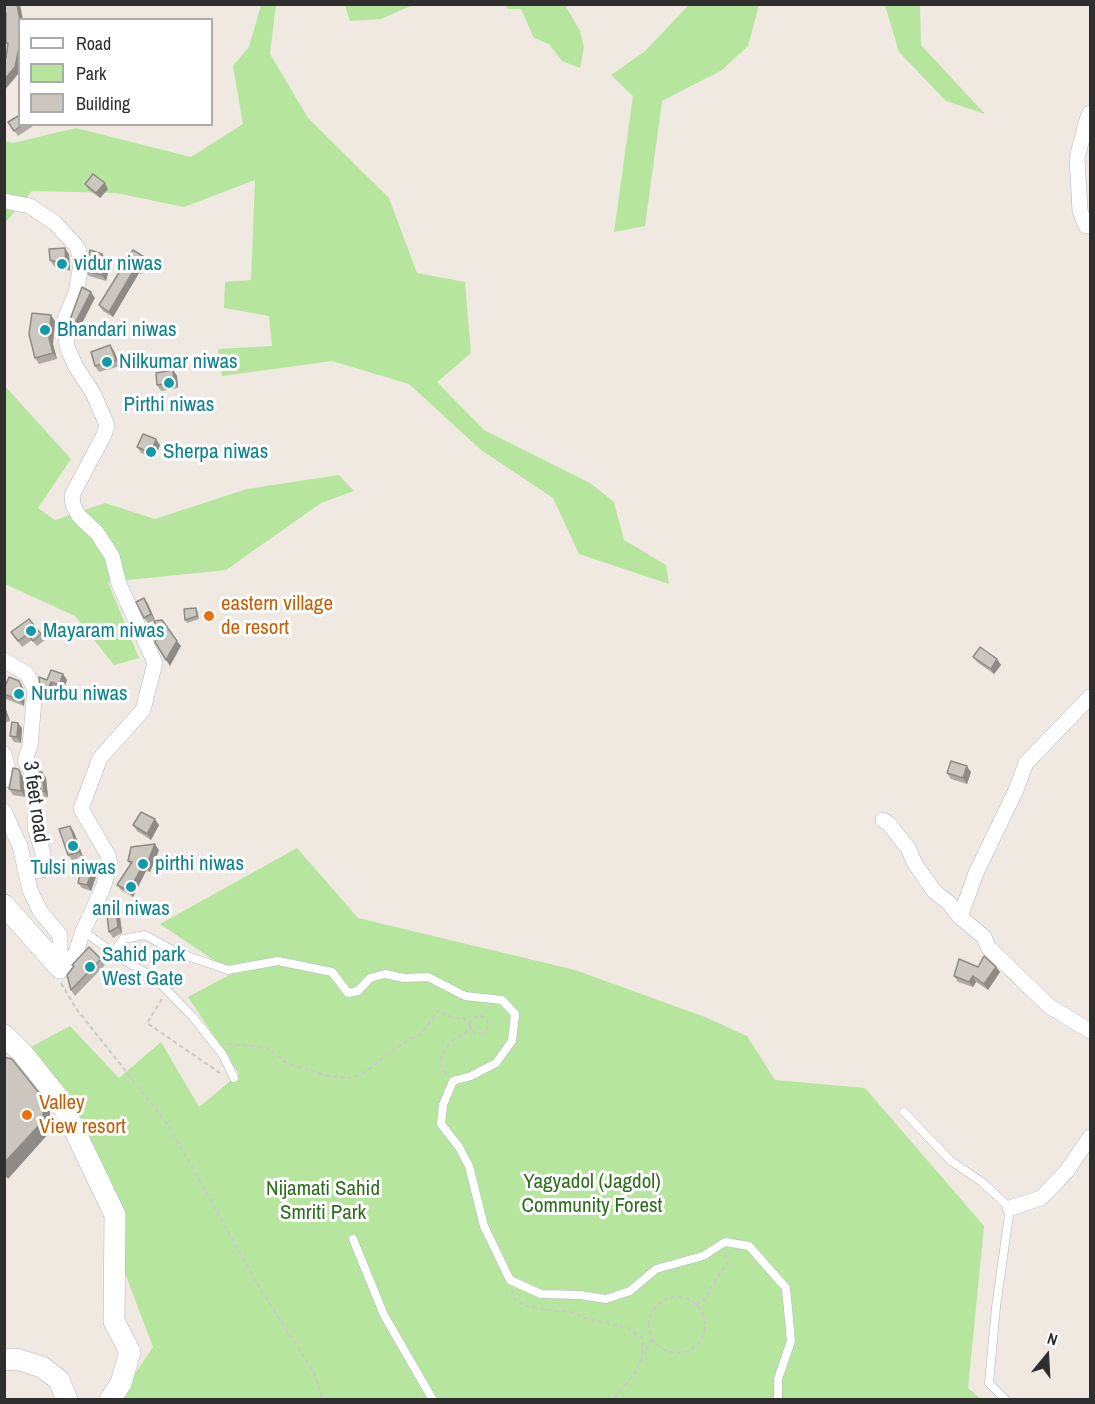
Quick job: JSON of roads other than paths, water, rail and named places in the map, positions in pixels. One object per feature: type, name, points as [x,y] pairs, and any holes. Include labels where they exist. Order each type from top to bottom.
[{"type":"street","points":[[1090,113],[1077,158],[1080,211],[1086,226],[1090,226]]},
{"type":"street","points":[[4,201],[30,206],[55,223],[78,248],[81,264],[76,292],[65,319],[67,346],[76,368],[93,393],[107,425],[72,495],[73,505],[79,516],[97,533],[112,556],[119,584],[155,663],[142,710],[100,758],[81,809],[108,855],[110,864],[103,888],[83,931],[75,955],[60,968]]},
{"type":"street","name":"3 feet road","points":[[4,660],[27,674],[35,689],[30,746],[25,762],[33,774],[35,828],[43,854],[42,870],[26,872]]},
{"type":"street","points":[[960,918],[976,873],[1016,790],[1026,763],[1090,697]]},
{"type":"street","points":[[4,754],[8,769],[4,780]]},
{"type":"street","points":[[4,811],[20,846],[30,890],[40,911],[60,935],[60,968]]},
{"type":"street","points":[[883,820],[889,824],[908,848],[924,878],[960,918],[984,937],[988,947],[1043,1001],[1090,1031]]},
{"type":"street","points":[[4,905],[60,968]]},
{"type":"street","points":[[4,1035],[60,1100],[115,1215],[114,1321],[130,1353],[121,1383],[110,1400]]},
{"type":"street","points":[[1010,1208],[1041,1198],[1066,1172],[1090,1137]]},
{"type":"street","points":[[4,1360],[16,1359],[42,1367],[59,1380],[67,1400]]},
{"type":"lane","points":[[83,931],[162,984],[193,1017],[223,1055],[234,1078]]},
{"type":"lane","points":[[113,953],[123,939],[145,935],[176,952],[228,970],[278,961],[332,972],[348,993],[358,991],[370,978],[386,974],[404,978],[428,977],[465,996],[502,1000],[515,1014],[512,1041],[496,1063],[471,1076],[453,1081],[443,1105],[441,1124],[459,1147],[469,1166],[484,1226],[510,1280],[541,1294],[580,1295],[606,1299],[630,1291],[656,1269],[703,1256],[725,1242],[749,1246],[786,1288],[791,1341],[778,1379],[778,1400]]},
{"type":"lane","points":[[904,1112],[951,1161],[982,1182],[1010,1208],[996,1307],[989,1383],[1006,1400]]},
{"type":"lane","points":[[353,1239],[384,1315],[433,1400]]},
{"type":"place","name":"vidur niwas","points":[[62,264]]},
{"type":"place","name":"Bhandari niwas","points":[[45,330]]},
{"type":"place","name":"Nilkumar niwas","points":[[107,362]]},
{"type":"place","name":"Pirthi niwas","points":[[169,383]]},
{"type":"place","name":"Sherpa niwas","points":[[151,452]]},
{"type":"place","name":"eastern village de resort","points":[[209,616]]},
{"type":"place","name":"Mayaram niwas","points":[[31,631]]},
{"type":"place","name":"Nurbu niwas","points":[[19,694]]},
{"type":"place","name":"Tulsi niwas","points":[[73,846]]},
{"type":"place","name":"pirthi niwas","points":[[143,864]]},
{"type":"place","name":"anil niwas","points":[[131,887]]},
{"type":"place","name":"Sahid park West Gate","points":[[90,967]]},
{"type":"place","name":"Valley View resort","points":[[27,1115]]},
{"type":"park label","name":"Yagyadol (Jagdol) Community Forest","points":[[592,1194]]},
{"type":"park label","name":"Nijamati Sahid Smriti Park","points":[[323,1201]]}]
